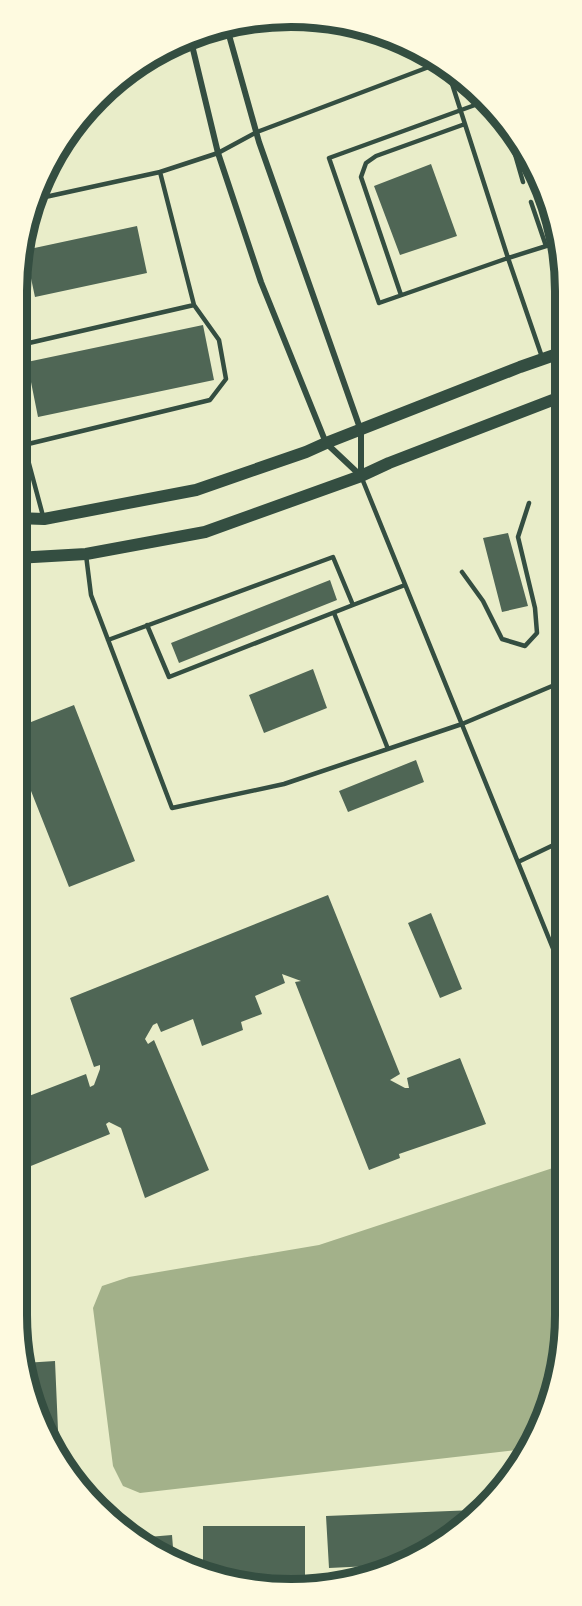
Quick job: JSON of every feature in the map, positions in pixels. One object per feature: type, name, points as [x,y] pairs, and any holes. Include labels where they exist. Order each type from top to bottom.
[{"type":"main road","points":[[27,518],[44,519],[196,490],[306,452],[555,355]]},
{"type":"main road","points":[[27,557],[86,554],[205,532],[361,476],[555,399]]},
{"type":"street","points":[[229,35],[257,132],[360,430],[361,476]]},
{"type":"street","points":[[192,46],[218,153],[261,282],[326,443],[361,476]]},
{"type":"lane","points":[[44,197],[160,172],[218,153],[257,132],[433,68]]},
{"type":"lane","points":[[450,80],[543,359]]},
{"type":"lane","points":[[477,103],[329,158],[379,303],[551,244]]},
{"type":"lane","points":[[401,295],[361,177],[366,163],[376,156],[465,123]]},
{"type":"lane","points":[[513,147],[523,182]]},
{"type":"lane","points":[[27,444],[210,400],[226,379],[219,340],[194,305],[160,172]]},
{"type":"lane","points":[[531,202],[546,246]]},
{"type":"lane","points":[[27,343],[194,305]]},
{"type":"lane","points":[[27,456],[44,519]]},
{"type":"lane","points":[[361,476],[555,953]]},
{"type":"lane","points":[[462,572],[483,601],[502,639],[525,646],[537,633],[535,608],[518,537],[529,503]]},
{"type":"lane","points":[[86,554],[91,595],[172,808],[284,784],[462,724],[555,685]]},
{"type":"lane","points":[[108,640],[333,557],[353,605]]},
{"type":"lane","points":[[147,625],[169,677],[405,585]]},
{"type":"lane","points":[[334,613],[388,749]]},
{"type":"lane","points":[[518,862],[555,844]]},
{"type":"shaded area","points":[[555,1167],[553,1349],[541,1400],[518,1450],[140,1493],[123,1486],[113,1466],[93,1308],[102,1286],[129,1277],[319,1245]]},
{"type":"building","points":[[431,164],[457,236],[400,255],[374,186]]},
{"type":"building","points":[[137,226],[147,273],[35,297],[28,266],[30,249]]},
{"type":"building","points":[[203,325],[214,380],[38,417],[27,362]]},
{"type":"building","points":[[508,533],[528,606],[502,612],[483,538]]},
{"type":"building","points":[[330,580],[337,600],[179,663],[171,643]]},
{"type":"building","points":[[313,669],[327,708],[264,733],[249,695]]},
{"type":"building","points":[[74,705],[135,861],[69,887],[27,781],[27,724]]},
{"type":"building","points":[[416,760],[424,782],[348,812],[339,791]]},
{"type":"building","points":[[328,895],[400,1074],[390,1080],[409,1088],[407,1078],[460,1058],[486,1124],[399,1154],[400,1158],[369,1170],[295,982],[301,981],[282,974],[285,983],[255,996],[262,1014],[241,1022],[243,1030],[202,1046],[193,1019],[161,1032],[157,1023],[153,1025],[145,1039],[148,1044],[154,1040],[209,1170],[145,1198],[121,1128],[109,1122],[106,1124],[110,1134],[27,1168],[27,1097],[86,1074],[90,1087],[94,1085],[100,1069],[100,1065],[94,1067],[70,998]]},
{"type":"building","points":[[431,913],[462,989],[440,998],[408,923]]},
{"type":"building","points":[[55,1361],[58,1440],[41,1400],[31,1363]]},
{"type":"building","points":[[468,1510],[438,1535],[392,1559],[373,1566],[329,1568],[326,1516]]},
{"type":"building","points":[[203,1526],[305,1526],[305,1577],[257,1577],[203,1564]]},
{"type":"building","points":[[172,1535],[173,1552],[159,1544],[147,1537]]}]
